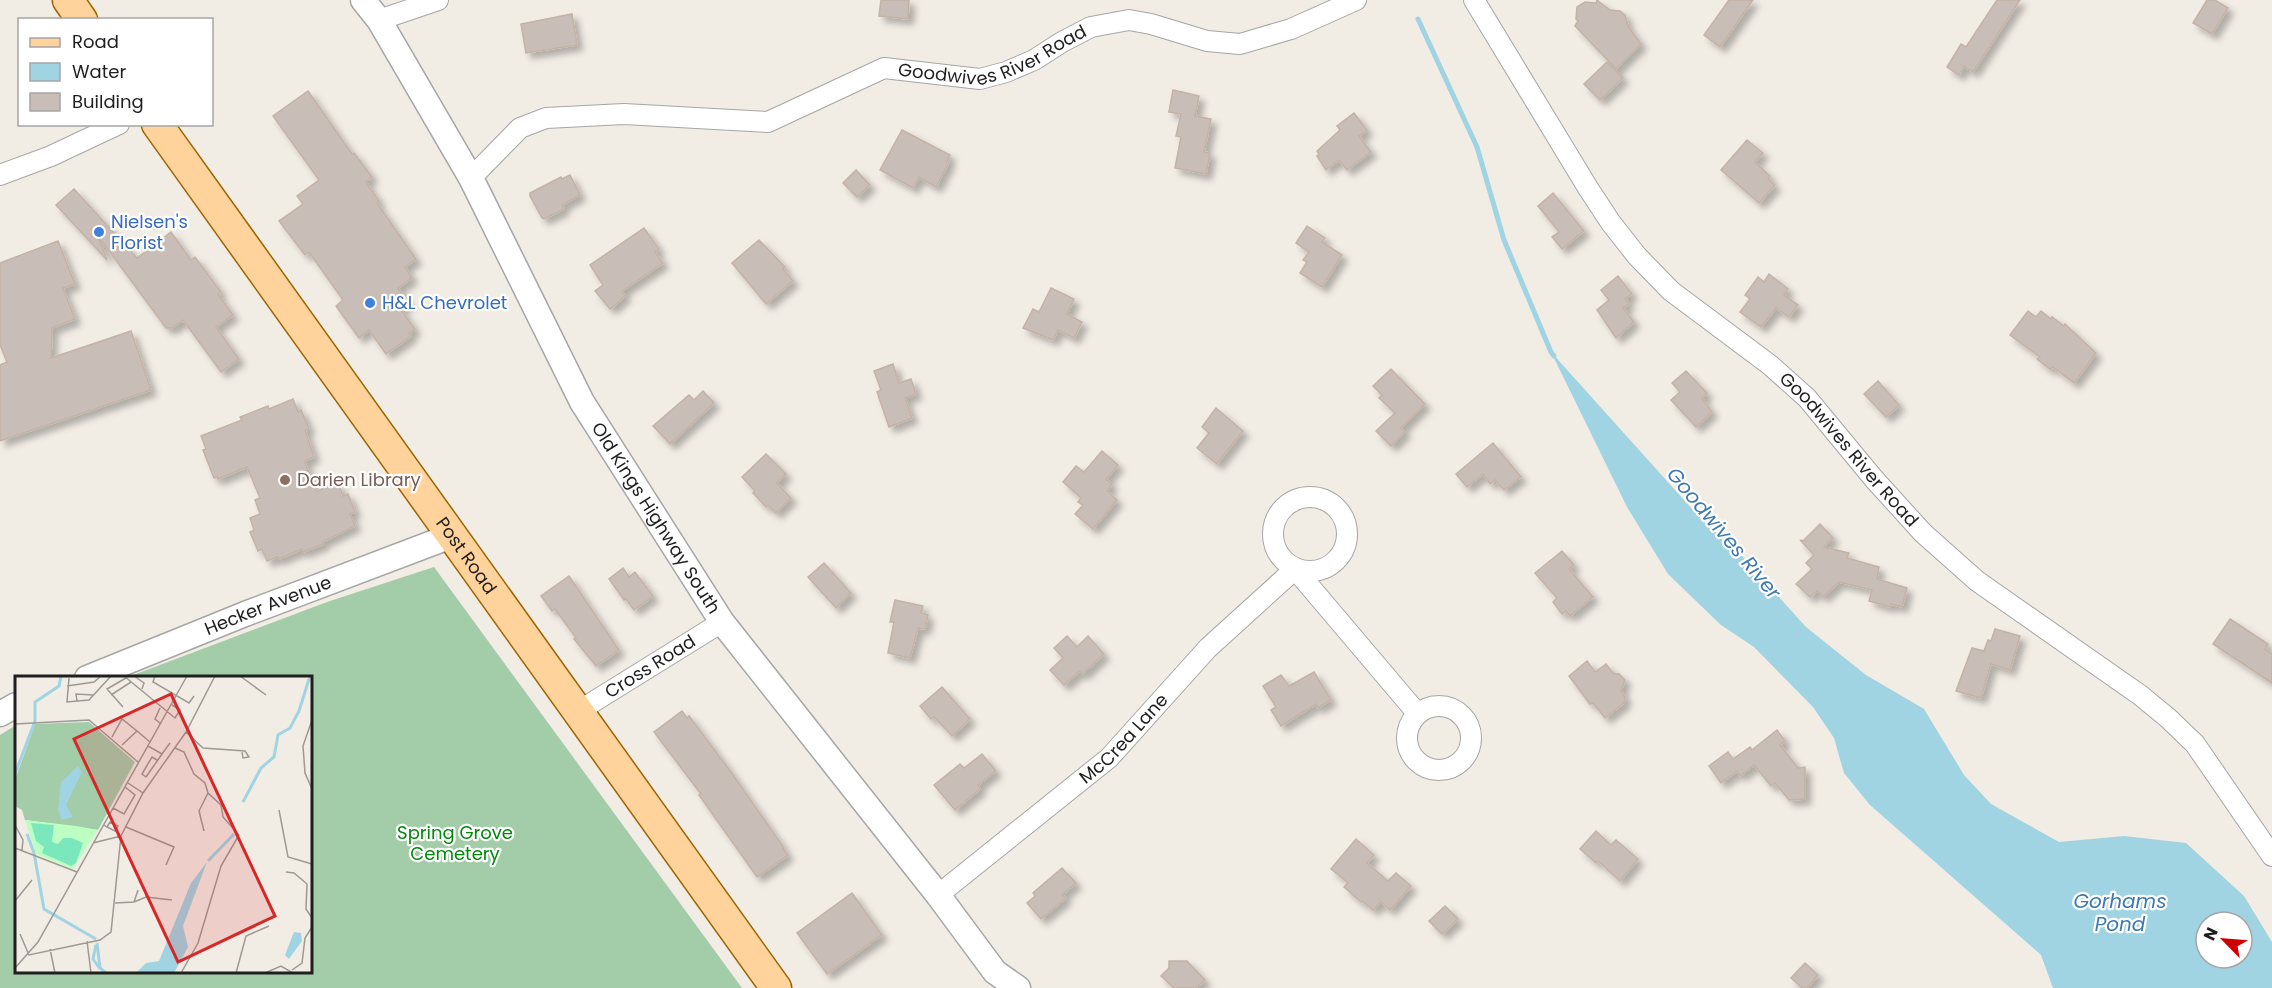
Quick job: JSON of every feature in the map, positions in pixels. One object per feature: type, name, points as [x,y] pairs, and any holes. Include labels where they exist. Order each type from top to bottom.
[{"type":"main road","points":[[68,0],[81,18]]},
{"type":"main road","name":"Post Road","points":[[158,126],[776,988]]},
{"type":"street","name":"Old Kings Highway South","points":[[363,0],[379,20],[471,178],[582,402],[722,622],[938,895],[995,980],[1018,988]]},
{"type":"street","points":[[379,20],[438,0]]},
{"type":"street","name":"Goodwives River Road","points":[[471,178],[520,128],[546,118],[624,114],[768,122],[884,68],[980,79],[1006,72],[1034,60],[1092,27],[1129,20],[1151,24],[1207,41],[1240,44],[1291,29],[1356,0]]},
{"type":"street","name":"Goodwives River Road","points":[[1474,0],[1588,188],[1611,223],[1637,256],[1671,291],[1770,365],[1807,398],[1874,479],[1923,533],[1977,581],[2168,718],[2195,744],[2272,856]]},
{"type":"street","points":[[0,175],[51,156],[115,126]]},
{"type":"street","name":"Hecker Avenue","points":[[92,676],[245,614],[451,536]]},
{"type":"street","name":"McCrea Lane","points":[[938,895],[1109,758],[1208,648],[1295,569],[1417,713]]},
{"type":"street","name":"Cross Road","points":[[577,712],[722,622]]},
{"type":"street","points":[[0,714],[15,706]]},
{"type":"green space","name":"Spring Grove Cemetery","points":[[434,567],[742,988],[0,988],[0,735],[15,726],[15,973],[312,973],[312,676],[131,676],[327,602]]},
{"type":"water","name":"Gorhams Pond","points":[[1551,352],[1702,520],[1732,545],[1806,627],[1866,675],[1924,709],[1964,775],[1991,804],[2059,842],[2124,836],[2186,843],[2244,896],[2253,910],[2194,910],[2194,970],[2254,970],[2254,912],[2272,942],[2272,988],[2053,988],[2041,955],[1870,805],[1844,773],[1834,738],[1813,707],[1754,647],[1721,625],[1668,574],[1627,507]]},
{"type":"building","points":[[881,0],[909,0],[908,19],[879,16]]},
{"type":"building","points":[[1597,0],[1610,10],[1620,11],[1625,15],[1628,26],[1641,44],[1616,69],[1575,26],[1578,21],[1576,19],[1577,7],[1585,2],[1596,3]]},
{"type":"building","points":[[1729,0],[1753,0],[1720,47],[1704,35]]},
{"type":"building","points":[[1997,0],[2020,0],[1973,72],[1964,66],[1959,75],[1947,67],[1961,44],[1966,47]]},
{"type":"building","points":[[2207,0],[2215,0],[2228,8],[2212,34],[2193,23]]},
{"type":"building","points":[[572,14],[577,45],[526,53],[521,24]]},
{"type":"building","points":[[1607,62],[1623,78],[1600,100],[1584,84]]},
{"type":"building","points":[[1173,90],[1199,96],[1195,116],[1211,119],[1204,152],[1210,153],[1206,174],[1175,168],[1181,137],[1176,136],[1181,114],[1169,112]]},
{"type":"building","points":[[308,91],[352,154],[354,153],[372,177],[366,182],[379,201],[377,203],[416,259],[405,267],[412,278],[398,288],[408,303],[400,308],[415,329],[409,333],[411,336],[386,354],[369,330],[359,338],[336,306],[343,300],[309,252],[305,255],[279,221],[303,204],[297,196],[319,180],[273,116]]},
{"type":"building","points":[[1354,113],[1367,130],[1359,136],[1371,152],[1347,170],[1339,160],[1326,170],[1317,156],[1319,154],[1317,151],[1340,130],[1337,126]]},
{"type":"building","points":[[902,130],[950,155],[947,161],[949,162],[936,187],[919,177],[913,188],[880,170]]},
{"type":"building","points":[[1747,140],[1763,153],[1755,162],[1770,176],[1768,179],[1775,185],[1759,203],[1721,170]]},
{"type":"building","points":[[856,170],[870,185],[857,197],[843,183]]},
{"type":"building","points":[[570,175],[580,195],[562,205],[564,209],[542,218],[530,193],[561,177],[562,179]]},
{"type":"building","points":[[74,189],[137,258],[171,232],[191,260],[195,257],[221,292],[218,294],[233,315],[216,327],[239,359],[221,372],[183,320],[172,328],[166,328],[98,236],[107,260],[56,205]]},
{"type":"building","points":[[1553,193],[1584,231],[1562,249],[1552,237],[1559,232],[1538,206]]},
{"type":"building","points":[[1307,226],[1325,238],[1322,242],[1342,255],[1322,287],[1300,273],[1307,262],[1303,260],[1309,252],[1296,243]]},
{"type":"building","points":[[644,228],[659,249],[655,252],[663,263],[622,291],[625,296],[610,309],[595,291],[603,285],[590,265]]},
{"type":"building","points":[[759,240],[785,267],[783,269],[793,281],[766,304],[732,263]]},
{"type":"building","points":[[58,241],[75,284],[63,288],[75,319],[52,328],[51,358],[131,331],[151,390],[0,441],[0,365],[7,362],[0,345],[0,263]]},
{"type":"building","points":[[1769,274],[1788,289],[1784,295],[1798,305],[1789,317],[1776,308],[1761,327],[1740,312],[1750,299],[1745,295],[1758,277],[1764,282]]},
{"type":"building","points":[[1618,276],[1632,294],[1625,299],[1629,304],[1623,308],[1634,322],[1616,338],[1597,310],[1609,300],[1601,290]]},
{"type":"building","points":[[1051,288],[1074,299],[1067,314],[1082,322],[1074,338],[1058,330],[1053,340],[1023,328],[1033,309],[1039,312]]},
{"type":"building","points":[[2028,311],[2036,317],[2041,311],[2051,319],[2052,317],[2064,326],[2065,324],[2096,353],[2074,383],[2053,367],[2050,369],[2037,359],[2040,357],[2010,335]]},
{"type":"building","points":[[893,364],[899,383],[911,379],[916,394],[905,398],[912,418],[889,427],[877,392],[881,390],[874,371]]},
{"type":"building","points":[[1391,369],[1425,404],[1401,428],[1405,432],[1391,446],[1376,431],[1395,413],[1379,398],[1382,395],[1373,386]]},
{"type":"building","points":[[1686,371],[1707,393],[1702,398],[1712,412],[1696,427],[1671,400],[1680,392],[1672,383]]},
{"type":"building","points":[[1878,381],[1899,405],[1886,417],[1864,394]]},
{"type":"building","points":[[703,391],[714,403],[670,444],[653,426],[689,395],[694,400]]},
{"type":"building","name":"Darien Library","points":[[293,399],[298,412],[301,410],[309,429],[305,430],[314,457],[305,463],[317,491],[338,483],[343,496],[348,494],[355,512],[350,514],[355,526],[303,552],[302,549],[279,559],[278,557],[267,561],[262,549],[258,551],[250,532],[254,530],[250,518],[260,514],[255,500],[260,498],[247,467],[218,479],[214,478],[203,450],[206,449],[201,436],[242,420],[240,417]]},
{"type":"building","points":[[1216,408],[1243,431],[1217,464],[1197,448],[1209,433],[1202,427]]},
{"type":"building","points":[[1493,443],[1521,477],[1504,490],[1495,480],[1490,484],[1483,474],[1467,487],[1456,474]]},
{"type":"building","points":[[1102,451],[1118,465],[1106,479],[1112,484],[1107,491],[1117,500],[1093,529],[1075,514],[1083,505],[1078,502],[1081,498],[1063,482],[1076,466],[1084,472]]},
{"type":"building","points":[[766,454],[786,474],[777,483],[791,498],[776,513],[768,505],[766,507],[742,477]]},
{"type":"building","points":[[1820,524],[1833,538],[1824,547],[1849,553],[1847,558],[1879,567],[1877,579],[1907,588],[1902,607],[1891,604],[1890,607],[1869,601],[1872,590],[1839,582],[1823,597],[1817,591],[1810,597],[1796,584],[1812,569],[1806,563],[1814,555],[1800,540],[1803,541]]},
{"type":"building","points":[[1562,551],[1574,565],[1569,569],[1593,597],[1570,616],[1566,611],[1562,614],[1553,602],[1557,598],[1535,573]]},
{"type":"building","points":[[824,563],[851,593],[836,608],[808,577]]},
{"type":"building","points":[[623,568],[629,577],[635,572],[653,596],[634,610],[609,579]]},
{"type":"building","points":[[569,576],[619,650],[596,666],[574,639],[576,638],[555,609],[552,611],[541,596]]},
{"type":"building","points":[[895,600],[923,606],[921,613],[928,615],[925,629],[918,628],[910,658],[888,653],[894,622],[890,622]]},
{"type":"building","points":[[2230,619],[2268,644],[2265,649],[2272,654],[2272,683],[2213,644]]},
{"type":"building","points":[[1995,629],[2020,636],[2010,670],[1991,664],[1981,698],[1956,691],[1972,648],[1984,651]]},
{"type":"building","points":[[1067,636],[1077,647],[1088,636],[1104,654],[1083,674],[1080,671],[1064,685],[1050,670],[1063,658],[1054,648]]},
{"type":"building","points":[[1587,661],[1595,672],[1606,664],[1613,673],[1619,674],[1625,680],[1621,691],[1625,697],[1624,703],[1605,718],[1593,703],[1590,704],[1569,676]]},
{"type":"building","points":[[1314,672],[1331,700],[1318,708],[1316,704],[1281,726],[1271,710],[1276,707],[1263,686],[1281,675],[1289,686]]},
{"type":"building","points":[[942,687],[970,719],[952,736],[934,717],[931,719],[920,706]]},
{"type":"building","points":[[682,711],[687,718],[689,716],[731,772],[788,855],[757,877],[699,795],[701,794],[654,732]]},
{"type":"building","points":[[1777,730],[1785,741],[1780,745],[1798,768],[1805,767],[1805,799],[1789,800],[1775,783],[1771,786],[1754,765],[1740,776],[1737,771],[1721,783],[1709,766],[1728,752],[1733,759],[1750,747],[1752,750]]},
{"type":"building","points":[[982,754],[996,771],[978,785],[980,789],[955,810],[934,785],[960,764],[964,768]]},
{"type":"building","points":[[1596,831],[1611,845],[1616,840],[1638,859],[1620,881],[1598,861],[1596,863],[1580,849]]},
{"type":"building","points":[[1356,839],[1374,855],[1367,863],[1388,881],[1396,873],[1411,886],[1390,910],[1381,902],[1373,910],[1361,902],[1344,887],[1348,883],[1331,869]]},
{"type":"building","points":[[1062,868],[1076,883],[1062,895],[1066,898],[1041,919],[1027,903],[1035,896],[1033,893]]},
{"type":"building","points":[[852,893],[882,935],[827,974],[797,933]]},
{"type":"building","points":[[1445,906],[1458,919],[1442,934],[1429,921]]},
{"type":"building","points":[[1169,961],[1187,961],[1205,980],[1196,988],[1174,988],[1161,976],[1169,968]]},
{"type":"building","points":[[1805,963],[1818,975],[1807,988],[1802,988],[1791,978]]},
{"type":"waterway","name":"Goodwives River","points":[[1418,19],[1477,147],[1504,240],[1554,356]]},
{"type":"place","name":"Nielsen's Florist","points":[[99,232]]},
{"type":"place","name":"H&L Chevrolet","points":[[370,303]]},
{"type":"place","name":"Darien Library","points":[[285,480]]}]
